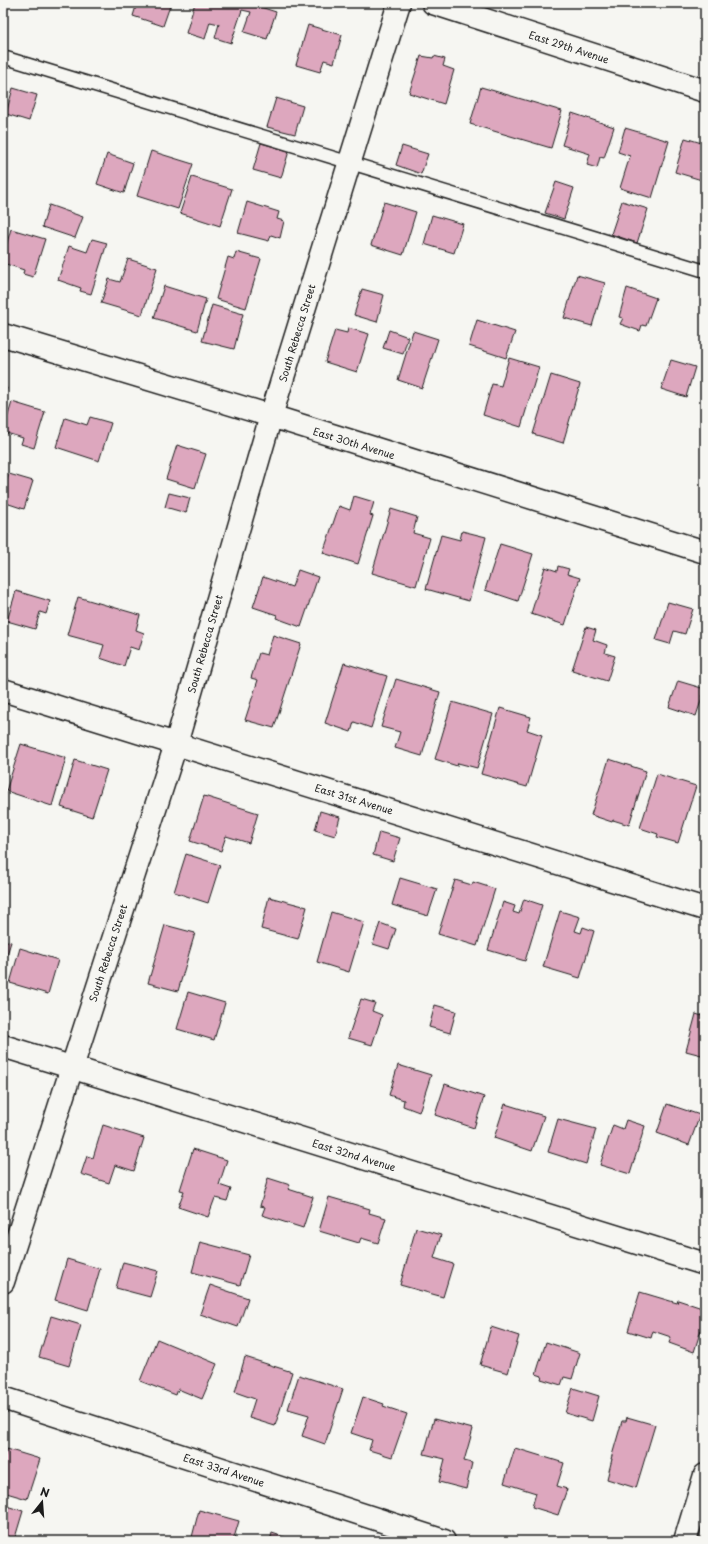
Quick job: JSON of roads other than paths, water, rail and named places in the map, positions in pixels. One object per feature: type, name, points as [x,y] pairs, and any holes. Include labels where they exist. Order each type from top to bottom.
[{"type":"street","name":"South Rebecca Street","points":[[3,1282],[176,744],[271,416],[399,3]]},
{"type":"street","name":"East 29th Avenue","points":[[433,3],[705,90]]},
{"type":"street","name":"East 30th Avenue","points":[[3,334],[705,552]]},
{"type":"street","name":"East 31st Avenue","points":[[3,690],[705,909]]},
{"type":"street","name":"East 32nd Avenue","points":[[3,1046],[705,1264]]},
{"type":"street","name":"East 33rd Avenue","points":[[3,1398],[444,1541]]},
{"type":"street","points":[[685,1541],[705,1475]]},
{"type":"lane","points":[[3,57],[705,271]]}]
